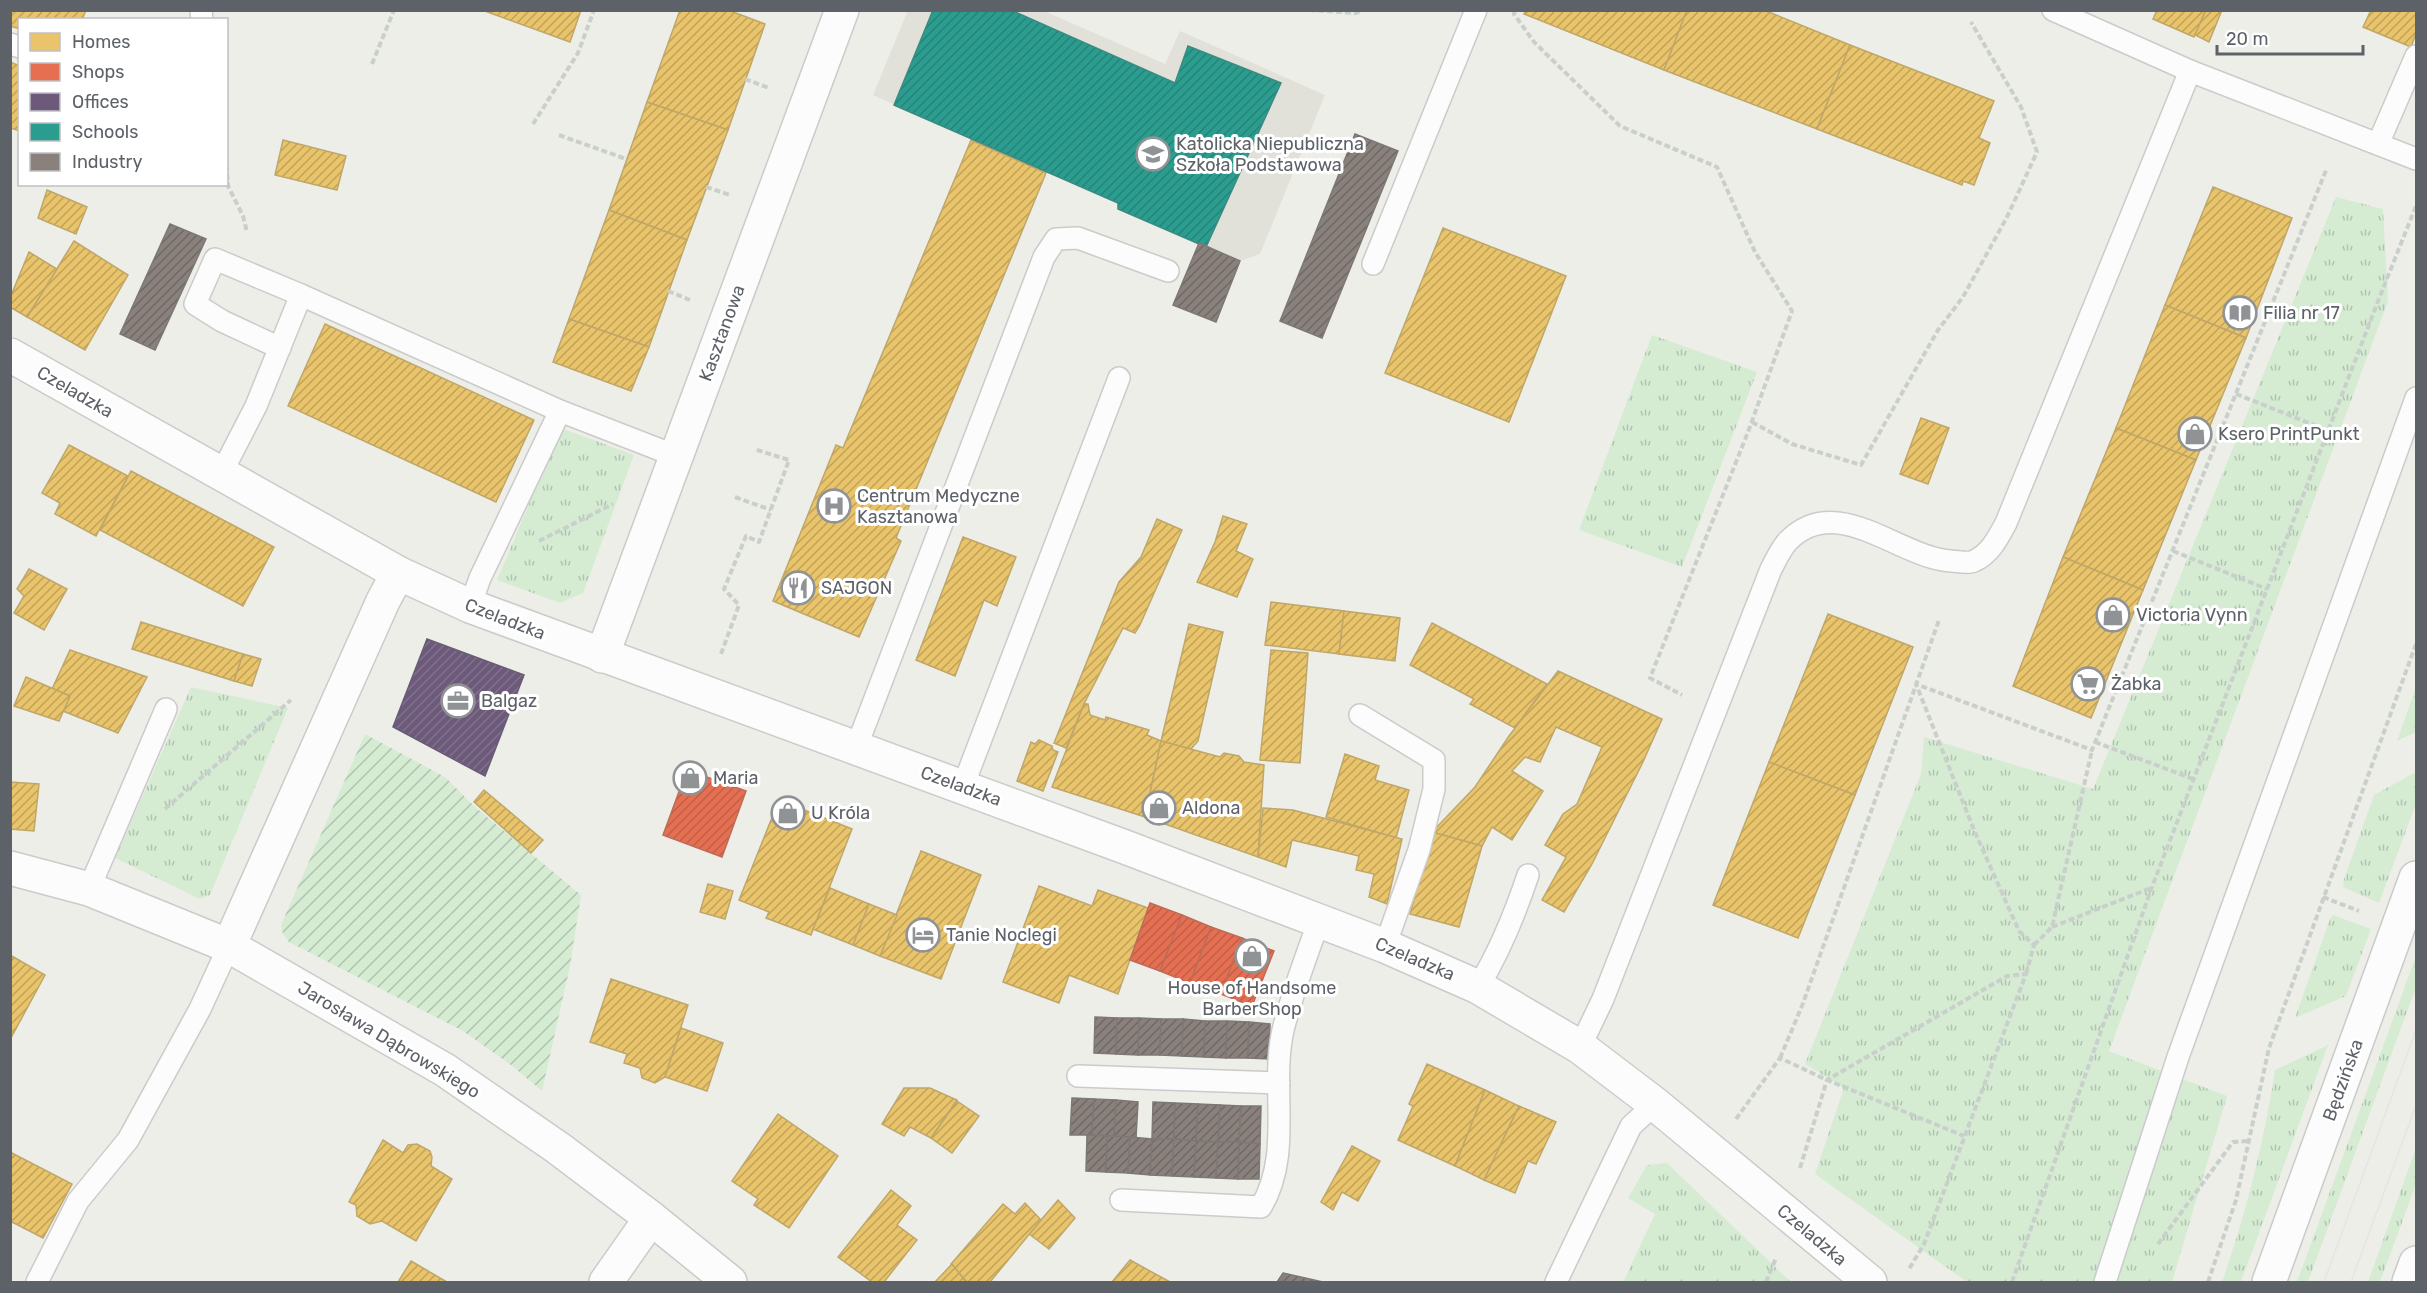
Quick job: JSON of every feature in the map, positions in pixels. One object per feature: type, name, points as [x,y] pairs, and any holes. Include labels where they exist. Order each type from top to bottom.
[{"type":"street","name":"Kasztanowa","points":[[603,656],[842,10]]},
{"type":"street","name":"Czeladzka","points":[[10,355],[398,573],[475,592],[603,656],[963,786],[1385,946],[1478,987],[1580,1047],[1655,1104],[1869,1282]]},
{"type":"street","points":[[229,946],[383,601],[398,573]]},
{"type":"street","name":"Jarosława Dąbrowskiego","points":[[10,868],[89,889],[229,946],[444,1070],[558,1148],[651,1218],[730,1282]]},
{"type":"street","name":"Będzińska","points":[[2269,1282],[2416,878]]},
{"type":"street","points":[[606,1282],[651,1218]]},
{"type":"street","points":[[2409,1282],[2416,1263]]},
{"type":"lane","points":[[1373,264],[1476,10]]},
{"type":"lane","points":[[2064,13],[2190,71],[2416,159]]},
{"type":"lane","points":[[2378,144],[2416,56]]},
{"type":"lane","points":[[1580,1047],[1603,999],[1771,569],[1787,542],[1808,527],[1830,522],[1858,527],[1941,560],[1973,562],[1993,547],[2006,524],[2190,71]]},
{"type":"lane","points":[[856,748],[1044,257],[1056,239],[1078,238],[1168,271]]},
{"type":"lane","points":[[280,348],[222,321],[195,304],[214,260],[301,295],[560,411],[676,456]]},
{"type":"lane","points":[[221,474],[256,406],[301,295]]},
{"type":"lane","points":[[963,786],[1119,378]]},
{"type":"lane","points":[[2105,1282],[2178,1057],[2416,398]]},
{"type":"lane","points":[[475,592],[560,411]]},
{"type":"lane","points":[[89,889],[166,709]]},
{"type":"lane","points":[[1360,715],[1434,760],[1434,789],[1419,850],[1385,946]]},
{"type":"lane","points":[[1478,987],[1493,963],[1515,915],[1528,875]]},
{"type":"lane","points":[[1121,1200],[1261,1207],[1271,1189],[1279,1152],[1279,1083],[1283,1032],[1319,921]]},
{"type":"lane","points":[[37,1282],[78,1201],[128,1140],[200,1009],[229,946]]},
{"type":"lane","points":[[1078,1076],[1279,1083]]},
{"type":"lane","points":[[1556,1282],[1631,1126],[1655,1104]]},
{"type":"path","points":[[372,64],[394,10]]},
{"type":"path","points":[[533,124],[578,53],[594,10]]},
{"type":"path","points":[[1309,10],[1356,13],[1363,10]]},
{"type":"path","points":[[1515,10],[1514,14],[1534,42],[1620,126],[1717,167],[1755,252],[1792,312],[1752,422],[1650,678],[1687,697]]},
{"type":"path","points":[[1752,422],[1792,444],[1861,465],[1938,330],[1963,297],[2007,217],[2037,152],[2021,107],[1971,22]]},
{"type":"path","points":[[745,79],[764,85]]},
{"type":"path","points":[[559,135],[626,159]]},
{"type":"path","points":[[2052,927],[2092,750],[2327,168]]},
{"type":"path","points":[[228,186],[243,216],[249,238],[269,283]]},
{"type":"path","points":[[706,188],[721,191]]},
{"type":"path","points":[[2012,1282],[2152,887],[2416,206]]},
{"type":"path","points":[[668,291],[683,297]]},
{"type":"path","points":[[2236,394],[2329,431]]},
{"type":"path","points":[[724,644],[740,605],[724,589],[746,536],[759,542],[789,460],[754,449]]},
{"type":"path","points":[[735,497],[771,510]]},
{"type":"path","points":[[475,592],[512,555],[617,502]]},
{"type":"path","points":[[2173,551],[2267,589]]},
{"type":"path","points":[[1732,1125],[1780,1058],[1802,1006],[1939,620]]},
{"type":"path","points":[[2208,1282],[2236,1200],[2269,1048],[2416,644]]},
{"type":"path","points":[[1916,684],[2092,750]]},
{"type":"path","points":[[1916,684],[1974,830],[2019,931],[2034,945]]},
{"type":"path","points":[[161,812],[297,696]]},
{"type":"path","points":[[2095,742],[2193,778]]},
{"type":"path","points":[[1909,1270],[1924,1244],[2026,974],[2034,945],[2052,927],[2152,887]]},
{"type":"path","points":[[2323,897],[2365,913]]},
{"type":"path","points":[[1800,1169],[1827,1080],[2007,976],[2026,974]]},
{"type":"path","points":[[1780,1058],[1827,1080],[1964,1136]]},
{"type":"path","points":[[2157,1245],[2233,1142],[2249,1141]]},
{"type":"path","points":[[1766,1282],[1778,1256]]},
{"type":"shaded area","name":"Katolicka Niepubliczna Szkoła Podstawowa","points":[[908,10],[1044,11],[1165,64],[1180,31],[1325,95],[1260,254],[1240,261],[1118,209],[1118,203],[873,95]]},
{"type":"green space","points":[[2336,197],[2383,209],[2388,301],[2109,1051],[2227,1096],[2172,1282],[1967,1282],[1815,1174],[1844,1088],[1805,1064],[1921,774],[1924,737],[2093,789]]},
{"type":"green space","points":[[1652,335],[1757,372],[1682,567],[1579,530]]},
{"type":"green space","points":[[561,428],[634,455],[583,593],[560,603],[497,580]]},
{"type":"green space","points":[[191,687],[288,708],[210,895],[200,899],[115,858]]},
{"type":"green space","points":[[2416,687],[2416,732],[2397,741]]},
{"type":"green space","points":[[365,734],[445,777],[474,806],[581,895],[570,966],[542,1091],[511,1065],[463,1031],[289,942],[283,934],[281,925]]},
{"type":"green space","points":[[2416,772],[2416,804],[2379,903],[2343,887],[2374,795]]},
{"type":"green space","points":[[2333,915],[2371,929],[2346,996],[2295,1018],[2330,919]]},
{"type":"green space","points":[[2416,956],[2416,987],[2308,1282],[2297,1282]]},
{"type":"green space","points":[[2328,1045],[2241,1282],[2222,1282],[2253,1177],[2275,1070]]},
{"type":"green space","points":[[2416,1148],[2416,1184],[2380,1282],[2368,1282]]},
{"type":"green space","points":[[1667,1163],[1791,1282],[1623,1282],[1655,1214],[1628,1198],[1647,1165]]},
{"type":"building: Homes","points":[[10,10],[86,10],[83,18],[18,18],[18,28],[10,26]]},
{"type":"building: Homes","points":[[482,10],[581,10],[570,42]]},
{"type":"building: Homes","points":[[680,10],[728,10],[765,24],[728,130],[647,102]]},
{"type":"building: Homes","points":[[1526,10],[1687,10],[1664,70],[1524,14]]},
{"type":"building: Homes","points":[[1687,10],[1764,10],[1850,45],[1817,129],[1664,70]]},
{"type":"building: Homes","points":[[2157,10],[2201,10],[2205,12],[2194,37],[2153,19]]},
{"type":"building: Homes","points":[[2201,10],[2222,10],[2209,42],[2195,35],[2205,12]]},
{"type":"building: Homes","points":[[2371,10],[2416,10],[2416,33],[2411,47],[2363,27]]},
{"type":"building: Homes","points":[[1850,45],[1994,101],[1979,138],[1990,143],[1974,185],[1963,181],[1962,185],[1817,129]]},
{"type":"building: Homes","points":[[10,62],[18,65],[18,130],[10,128]]},
{"type":"building: Homes","points":[[647,102],[728,130],[687,240],[609,210]]},
{"type":"building: Homes","points":[[283,140],[346,156],[337,190],[275,175]]},
{"type":"building: Homes","points":[[971,140],[1046,173],[896,538],[901,541],[859,637],[773,601],[836,445],[843,448]]},
{"type":"building: Homes","points":[[2213,187],[2292,218],[2246,338],[2165,305]]},
{"type":"building: Homes","points":[[47,190],[87,207],[76,234],[38,218]]},
{"type":"building: Homes","points":[[609,210],[687,240],[649,347],[569,319]]},
{"type":"building: Homes","points":[[1443,228],[1566,276],[1509,422],[1385,373]]},
{"type":"building: Homes","points":[[74,241],[128,275],[85,350],[27,317]]},
{"type":"building: Homes","points":[[29,252],[57,269],[27,317],[10,307],[10,298]]},
{"type":"building: Homes","points":[[2165,305],[2246,338],[2196,460],[2116,428]]},
{"type":"building: Homes","points":[[569,319],[649,347],[631,391],[553,362]]},
{"type":"building: Homes","points":[[325,324],[534,420],[496,502],[288,406]]},
{"type":"building: Homes","points":[[1921,418],[1949,428],[1928,484],[1900,474]]},
{"type":"building: Homes","points":[[2116,428],[2196,460],[2143,590],[2063,557]]},
{"type":"building: Homes","points":[[69,445],[128,476],[96,536],[55,514],[60,503],[42,493]]},
{"type":"building: Homes","points":[[131,471],[274,547],[243,606],[100,530]]},
{"type":"building: Homes","points":[[1223,516],[1247,524],[1236,551],[1253,559],[1237,597],[1197,582],[1215,542]]},
{"type":"building: Homes","points":[[1157,519],[1182,530],[1140,625],[1135,633],[1123,628],[1084,704],[1066,748],[1054,743],[1119,582],[1141,557]]},
{"type":"building: Homes","points":[[963,537],[1016,557],[997,606],[984,600],[955,676],[916,660]]},
{"type":"building: Homes","points":[[2063,557],[2143,590],[2091,718],[2013,686]]},
{"type":"building: Homes","points":[[29,569],[67,589],[44,630],[14,613],[24,596],[17,589]]},
{"type":"building: Homes","points":[[1271,602],[1344,611],[1339,654],[1265,645]]},
{"type":"building: Homes","points":[[1344,611],[1400,618],[1395,661],[1339,654]]},
{"type":"building: Homes","points":[[1828,614],[1913,647],[1855,795],[1769,762]]},
{"type":"building: Homes","points":[[141,622],[243,654],[234,681],[132,649]]},
{"type":"building: Homes","points":[[1432,623],[1547,684],[1515,728],[1470,704],[1474,699],[1410,665]]},
{"type":"building: Homes","points":[[1189,624],[1223,632],[1198,741],[1191,749],[1161,741]]},
{"type":"building: Homes","points":[[70,650],[147,677],[118,733],[63,711],[70,696],[52,689]]},
{"type":"building: Homes","points":[[1271,650],[1308,653],[1300,763],[1260,760]]},
{"type":"building: Homes","points":[[243,654],[261,659],[252,686],[234,681]]},
{"type":"building: Homes","points":[[1558,671],[1662,719],[1592,864],[1564,912],[1542,900],[1566,857],[1545,845],[1563,814],[1577,804],[1602,747],[1556,727],[1540,762],[1525,757],[1512,771],[1543,791],[1512,840],[1492,827],[1482,846],[1432,832],[1475,787],[1509,736]]},
{"type":"building: Homes","points":[[26,677],[70,696],[59,721],[14,706]]},
{"type":"building: Homes","points":[[1084,704],[1088,704],[1090,715],[1105,720],[1106,717],[1149,730],[1147,735],[1161,741],[1145,817],[1052,787]]},
{"type":"building: Homes","points":[[1039,740],[1052,746],[1053,750],[1058,752],[1043,791],[1017,781],[1031,742],[1035,744]]},
{"type":"building: Homes","points":[[1161,741],[1220,757],[1224,753],[1239,756],[1244,762],[1264,765],[1258,857],[1145,817]]},
{"type":"building: Homes","points":[[1345,754],[1379,766],[1375,780],[1409,790],[1396,838],[1326,817]]},
{"type":"building: Homes","points":[[1769,762],[1855,795],[1798,938],[1713,905]]},
{"type":"building: Homes","points":[[10,782],[39,784],[34,831],[10,829]]},
{"type":"building: Homes","points":[[484,790],[543,840],[531,853],[474,802]]},
{"type":"building: Homes","points":[[779,800],[852,829],[811,935],[766,918],[769,912],[739,900]]},
{"type":"building: Homes","points":[[1263,808],[1293,810],[1402,839],[1387,904],[1369,897],[1374,874],[1356,870],[1359,856],[1292,840],[1286,867],[1258,857]]},
{"type":"building: Homes","points":[[1432,832],[1482,846],[1459,927],[1410,914]]},
{"type":"building: Homes","name":"Tanie Noclegi","points":[[921,851],[981,875],[941,979],[880,956]]},
{"type":"building: Homes","points":[[708,884],[733,891],[725,919],[700,912]]},
{"type":"building: Homes","points":[[1039,886],[1092,906],[1098,890],[1148,908],[1118,994],[1069,975],[1059,1003],[1003,982]]},
{"type":"building: Homes","points":[[830,888],[869,904],[853,945],[813,929]]},
{"type":"building: Homes","points":[[869,904],[897,915],[880,956],[853,945]]},
{"type":"building: Homes","points":[[10,955],[45,975],[12,1036],[10,1034]]},
{"type":"building: Homes","points":[[611,979],[688,1005],[665,1077],[655,1083],[642,1078],[640,1068],[624,1063],[627,1054],[590,1042]]},
{"type":"building: Homes","points":[[681,1028],[723,1043],[707,1091],[665,1077]]},
{"type":"building: Homes","points":[[1427,1064],[1485,1090],[1455,1166],[1398,1140],[1413,1106],[1409,1104]]},
{"type":"building: Homes","points":[[904,1088],[930,1088],[957,1100],[931,1138],[910,1127],[904,1136],[882,1124]]},
{"type":"building: Homes","points":[[1485,1090],[1519,1106],[1484,1180],[1455,1166]]},
{"type":"building: Homes","points":[[957,1101],[979,1116],[952,1153],[931,1138]]},
{"type":"building: Homes","points":[[1519,1106],[1556,1122],[1536,1164],[1528,1161],[1515,1193],[1484,1180]]},
{"type":"building: Homes","points":[[778,1114],[838,1156],[789,1228],[754,1205],[758,1199],[732,1181]]},
{"type":"building: Homes","points":[[383,1140],[403,1153],[408,1145],[417,1144],[430,1151],[431,1166],[452,1179],[416,1241],[382,1221],[370,1224],[357,1216],[356,1205],[349,1202]]},
{"type":"building: Homes","points":[[1352,1146],[1380,1161],[1358,1201],[1342,1192],[1333,1210],[1321,1202]]},
{"type":"building: Homes","points":[[10,1152],[72,1184],[43,1238],[10,1221]]},
{"type":"building: Homes","points":[[891,1190],[911,1206],[897,1225],[917,1240],[884,1282],[872,1282],[838,1257]]},
{"type":"building: Homes","points":[[1058,1200],[1075,1218],[1049,1249],[1029,1234]]},
{"type":"building: Homes","points":[[1025,1203],[1041,1220],[990,1282],[967,1282],[951,1264],[1003,1204],[1015,1214]]},
{"type":"building: Homes","points":[[1130,1260],[1170,1282],[1112,1282]]},
{"type":"building: Homes","points":[[411,1261],[447,1282],[398,1282]]},
{"type":"building: Homes","points":[[952,1264],[966,1282],[935,1282]]},
{"type":"building: Shops","points":[[687,770],[746,791],[722,857],[663,835]]},
{"type":"building: Shops","points":[[1150,903],[1182,915],[1160,971],[1130,960]]},
{"type":"building: Shops","points":[[1182,915],[1211,927],[1190,983],[1160,971]]},
{"type":"building: Shops","points":[[1211,927],[1242,938],[1221,994],[1190,983]]},
{"type":"building: Shops","points":[[1242,938],[1274,951],[1252,1006],[1221,994]]},
{"type":"building: Offices","name":"Balgaz","points":[[427,639],[524,675],[485,776],[393,727]]},
{"type":"building: Schools","name":"Katolicka Niepubliczna Szkoła Podstawowa","points":[[933,10],[1011,10],[1175,83],[1188,46],[1281,83],[1206,247],[1118,209],[1118,203],[894,105]]},
{"type":"building: Industry","points":[[1355,134],[1398,151],[1322,338],[1280,321]]},
{"type":"building: Industry","points":[[170,224],[206,239],[155,350],[120,334]]},
{"type":"building: Industry","points":[[1199,243],[1240,261],[1216,322],[1173,305]]},
{"type":"building: Industry","points":[[1095,1017],[1117,1018],[1116,1054],[1094,1053]]},
{"type":"building: Industry","points":[[1117,1018],[1139,1018],[1138,1055],[1116,1054]]},
{"type":"building: Industry","points":[[1139,1018],[1161,1019],[1160,1055],[1138,1055]]},
{"type":"building: Industry","points":[[1161,1019],[1183,1019],[1182,1056],[1160,1055]]},
{"type":"building: Industry","points":[[1183,1019],[1205,1021],[1204,1057],[1182,1056]]},
{"type":"building: Industry","points":[[1205,1021],[1227,1021],[1226,1058],[1204,1057]]},
{"type":"building: Industry","points":[[1227,1021],[1249,1022],[1248,1058],[1226,1058]]},
{"type":"building: Industry","points":[[1249,1022],[1270,1024],[1269,1059],[1248,1058]]},
{"type":"building: Industry","points":[[1072,1098],[1094,1099],[1092,1135],[1070,1135]]},
{"type":"building: Industry","points":[[1094,1099],[1116,1100],[1114,1136],[1092,1135]]},
{"type":"building: Industry","points":[[1116,1100],[1138,1102],[1136,1138],[1114,1136]]},
{"type":"building: Industry","points":[[1153,1102],[1175,1103],[1174,1139],[1152,1139]]},
{"type":"building: Industry","points":[[1175,1103],[1198,1104],[1196,1141],[1174,1139]]},
{"type":"building: Industry","points":[[1198,1104],[1220,1105],[1218,1142],[1196,1141]]},
{"type":"building: Industry","points":[[1220,1105],[1241,1106],[1239,1142],[1218,1142]]},
{"type":"building: Industry","points":[[1241,1106],[1261,1106],[1260,1144],[1239,1142]]},
{"type":"building: Industry","points":[[1087,1135],[1107,1136],[1106,1172],[1086,1171]]},
{"type":"building: Industry","points":[[1107,1136],[1130,1137],[1128,1173],[1106,1172]]},
{"type":"building: Industry","points":[[1130,1137],[1152,1139],[1150,1175],[1128,1173]]},
{"type":"building: Industry","points":[[1152,1139],[1174,1139],[1172,1176],[1150,1175]]},
{"type":"building: Industry","points":[[1174,1139],[1196,1141],[1194,1177],[1172,1176]]},
{"type":"building: Industry","points":[[1196,1141],[1218,1142],[1216,1178],[1194,1177]]},
{"type":"building: Industry","points":[[1218,1142],[1239,1142],[1238,1179],[1216,1178]]},
{"type":"building: Industry","points":[[1239,1142],[1260,1144],[1259,1179],[1238,1179]]},
{"type":"building: Industry","points":[[1283,1273],[1323,1282],[1277,1282]]},
{"type":"tram line","points":[[2324,1282],[2416,1030]]},
{"type":"tram line","points":[[2351,1282],[2416,1105]]},
{"type":"place","name":"Katolicka Niepubliczna Szkoła Podstawowa","points":[[1153,154]]},
{"type":"place","name":"Filia nr 17","points":[[2240,313]]},
{"type":"place","name":"Ksero PrintPunkt","points":[[2195,434]]},
{"type":"place","name":"Centrum Medyczne Kasztanowa","points":[[834,506]]},
{"type":"place","name":"SAJGON","points":[[798,588]]},
{"type":"place","name":"Victoria Vynn","points":[[2113,615]]},
{"type":"place","name":"Żabka","points":[[2088,684]]},
{"type":"place","name":"Balgaz","points":[[458,701]]},
{"type":"place","name":"Maria","points":[[690,778]]},
{"type":"place","name":"Aldona","points":[[1159,808]]},
{"type":"place","name":"U Króla","points":[[788,813]]},
{"type":"place","name":"Tanie Noclegi","points":[[923,935]]},
{"type":"place","name":"House of Handsome BarberShop","points":[[1252,956]]}]
